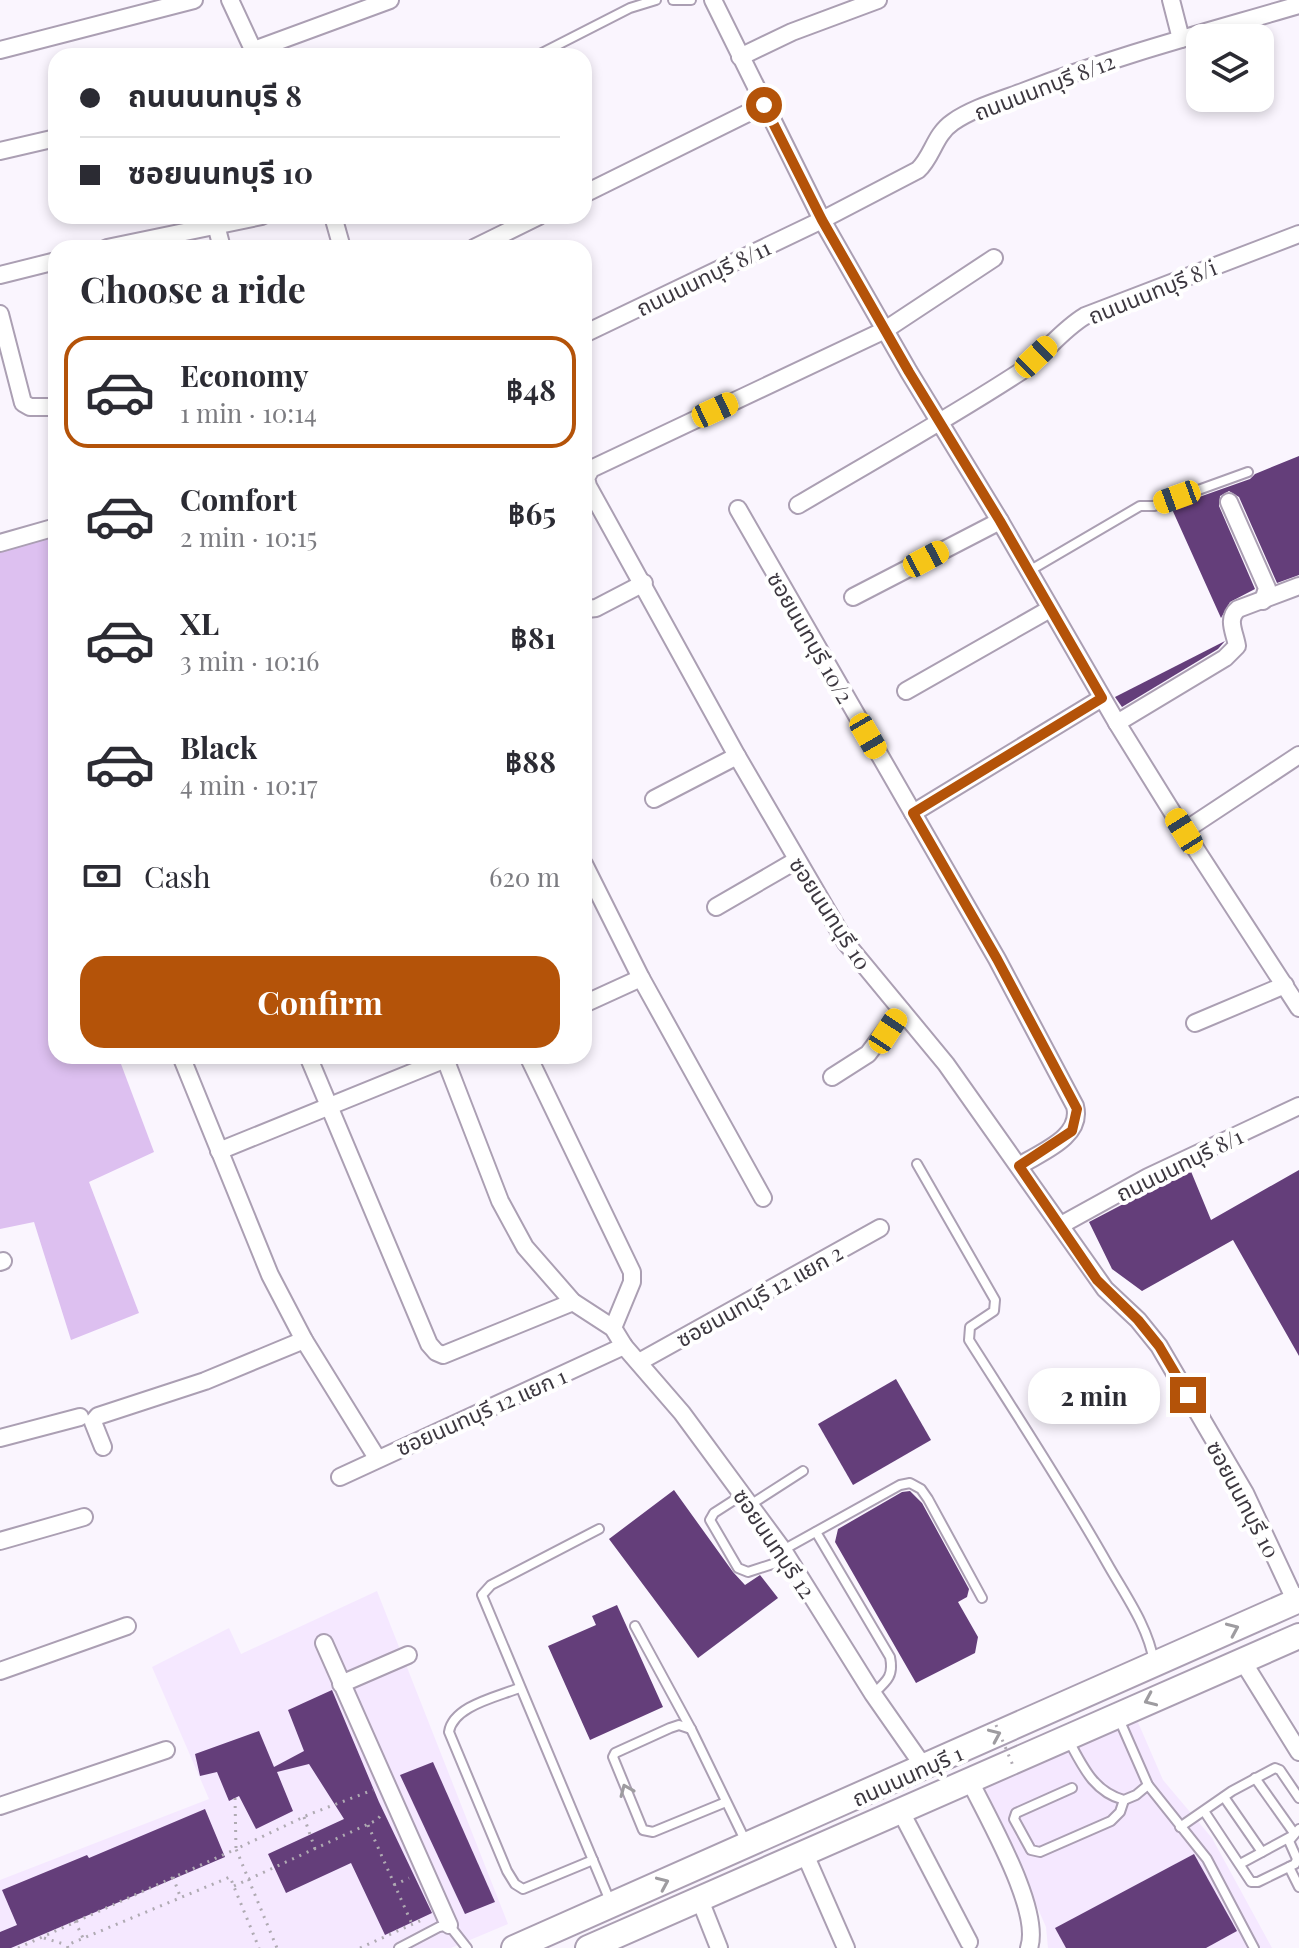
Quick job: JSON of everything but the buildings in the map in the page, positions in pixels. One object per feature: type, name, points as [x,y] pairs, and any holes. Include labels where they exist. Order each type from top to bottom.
[{"type":"main road","name":"ถนนนนทบุรี 1","points":[[514,1948],[1298,1601]]},
{"type":"main road","name":"ถนนนนทบุรี 1","points":[[588,1948],[1299,1636]]},
{"type":"street","points":[[0,50],[194,0]]},
{"type":"street","points":[[230,0],[253,48]]},
{"type":"street","points":[[268,48],[390,0]]},
{"type":"street","points":[[713,0],[822,220],[885,330],[1117,723],[1299,1008]]},
{"type":"street","points":[[740,57],[792,32],[878,0]]},
{"type":"street","points":[[1171,0],[1181,39]]},
{"type":"street","name":"ถนนนนทบุรี 8/12","points":[[822,220],[918,170],[928,160],[938,135],[954,121],[1083,68],[1299,5]]},
{"type":"street","points":[[592,190],[764,105]]},
{"type":"street","points":[[0,151],[48,140]]},
{"type":"street","name":"ถนนนนทบุรี 8/11","points":[[592,330],[822,220]]},
{"type":"street","points":[[145,240],[221,224]]},
{"type":"street","points":[[490,240],[523,224]]},
{"type":"street","points":[[216,225],[220,240]]},
{"type":"street","name":"ถนนนนทบุรี 8/i","points":[[798,505],[1024,369],[1072,324],[1085,316],[1299,234]]},
{"type":"street","points":[[885,330],[994,258]]},
{"type":"street","points":[[0,275],[48,263]]},
{"type":"street","points":[[0,314],[23,403],[30,407],[48,407]]},
{"type":"street","name":"ซอยนนทบุรี 10","points":[[592,469],[885,330]]},
{"type":"street","name":"ซอยนนทบุรี 10","points":[[592,493],[737,756],[858,960],[946,1064],[1105,1289],[1138,1320],[1159,1346],[1245,1493],[1298,1601]]},
{"type":"street","points":[[1229,502],[1267,588],[1263,601]]},
{"type":"street","name":"ซอยนนทบุรี 10/2","points":[[738,509],[997,959],[1077,1109],[1072,1131],[1019,1166]]},
{"type":"street","points":[[853,597],[1000,521]]},
{"type":"street","points":[[0,543],[48,529]]},
{"type":"street","points":[[592,608],[644,583]]},
{"type":"street","points":[[1117,723],[1225,658],[1237,646],[1230,621],[1232,613],[1299,586]]},
{"type":"street","points":[[906,691],[1050,609]]},
{"type":"street","points":[[913,813],[1102,698]]},
{"type":"street","points":[[1184,831],[1299,755]]},
{"type":"street","points":[[654,799],[737,756]]},
{"type":"street","points":[[716,907],[797,860]]},
{"type":"street","points":[[592,880],[641,978],[763,1198]]},
{"type":"street","points":[[592,1000],[641,978]]},
{"type":"street","points":[[1195,1023],[1285,985]]},
{"type":"street","points":[[832,1077],[868,1054],[901,1010]]},
{"type":"street","points":[[184,1064],[270,1275],[304,1340],[377,1458]]},
{"type":"street","points":[[311,1064],[429,1344],[436,1352],[443,1355],[573,1302]]},
{"type":"street","points":[[219,1151],[431,1064]]},
{"type":"street","points":[[451,1064],[500,1201],[525,1247],[573,1302],[613,1328],[632,1282],[632,1272],[532,1064]]},
{"type":"street","name":"ถนนนนทบุรี 8/1","points":[[1061,1225],[1148,1177],[1299,1106]]},
{"type":"street","name":"ซอยนนทบุรี 12 แยก 2","points":[[639,1362],[880,1228]]},
{"type":"street","name":"ซอยนนทบุรี 12","points":[[613,1328],[624,1346],[682,1413],[785,1554],[873,1694],[924,1767]]},
{"type":"street","points":[[103,1447],[93,1422],[98,1416],[205,1381],[304,1340]]},
{"type":"street","name":"ซอยนนทบุรี 12 แยก 1","points":[[340,1477],[624,1346]]},
{"type":"street","points":[[0,1438],[80,1417]]},
{"type":"street","points":[[0,1541],[84,1517]]},
{"type":"street","points":[[0,1671],[127,1626]]},
{"type":"street","points":[[324,1643],[446,1918]]},
{"type":"street","points":[[341,1684],[408,1655]]},
{"type":"street","points":[[1242,1660],[1299,1752]]},
{"type":"street","points":[[0,1806],[166,1750]]},
{"type":"street","points":[[969,1779],[1026,1900],[1033,1937],[1029,1948]]},
{"type":"street","points":[[900,1810],[969,1942]]},
{"type":"street","points":[[804,1852],[846,1948]]},
{"type":"street","points":[[700,1900],[719,1948]]},
{"type":"lane","points":[[552,48],[630,8],[656,0]]},
{"type":"lane","points":[[673,0],[691,0]]},
{"type":"lane","points":[[1029,571],[1140,506],[1154,506],[1248,472]]},
{"type":"lane","points":[[917,1164],[995,1300],[994,1311],[970,1327],[969,1340],[1074,1505],[1135,1612],[1151,1644],[1154,1664]]},
{"type":"lane","points":[[803,1471],[714,1513],[710,1520],[738,1568],[748,1572],[785,1554],[816,1532],[900,1485],[910,1483],[921,1489],[928,1499],[982,1598]]},
{"type":"lane","points":[[599,1529],[491,1585],[482,1595],[612,1905]]},
{"type":"lane","points":[[816,1532],[890,1657],[893,1671],[890,1678],[873,1694]]},
{"type":"lane","points":[[635,1626],[691,1729],[747,1846]]},
{"type":"lane","points":[[519,1688],[460,1712],[450,1723],[449,1732],[507,1871],[515,1884],[523,1889],[593,1860]]},
{"type":"lane","points":[[1117,1715],[1148,1785],[1207,1859],[1254,1948]]},
{"type":"lane","points":[[691,1729],[679,1725],[670,1728],[615,1753],[613,1757],[643,1830],[653,1832],[726,1802]]},
{"type":"lane","points":[[1067,1737],[1087,1774],[1103,1792],[1124,1800],[1148,1785]]},
{"type":"lane","points":[[1180,1827],[1255,1778],[1278,1768],[1299,1798]]},
{"type":"lane","points":[[1255,1778],[1294,1833]]},
{"type":"lane","points":[[1072,1788],[1016,1813],[1014,1819],[1031,1850],[1040,1852],[1111,1821],[1120,1812],[1124,1800]]},
{"type":"lane","points":[[1224,1797],[1262,1852]]},
{"type":"lane","points":[[1204,1811],[1251,1882],[1258,1882],[1289,1867],[1297,1859],[1289,1841],[1294,1833]]},
{"type":"lane","points":[[1240,1864],[1294,1833]]},
{"type":"lane","points":[[1289,1867],[1299,1887]]},
{"type":"lane","points":[[399,1948],[439,1927],[446,1918],[467,1948]]},
{"type":"path","points":[[996,1725],[1014,1768]]},
{"type":"path","points":[[18,1948],[304,1817],[386,1785]]},
{"type":"path","points":[[235,1798],[236,1849],[277,1948]]},
{"type":"path","points":[[234,1886],[367,1825],[382,1813]]},
{"type":"path","points":[[304,1817],[315,1849]]},
{"type":"path","points":[[367,1825],[412,1924]]},
{"type":"path","points":[[173,1877],[181,1897]]},
{"type":"path","points":[[41,1937],[68,1946],[230,1877],[259,1948]]},
{"type":"path","points":[[360,1948],[412,1924],[446,1918]]},
{"type":"path","points":[[75,1921],[83,1938]]},
{"type":"shaded area","points":[[48,533],[48,1064],[121,1064],[154,1152],[89,1182],[139,1313],[71,1340],[34,1222],[0,1229],[0,542]]},
{"type":"shaded area","points":[[377,1591],[508,1924],[451,1948],[0,1948],[0,1880],[209,1799],[152,1667],[229,1628],[241,1654]]},
{"type":"shaded area","points":[[1137,1720],[1163,1780],[1212,1838],[1272,1948],[1048,1948],[1046,1927],[985,1788]]},
{"type":"route","points":[[764,105],[822,220],[1102,698],[913,813],[997,959],[1077,1109],[1072,1131],[1019,1166],[1097,1280],[1138,1320],[1159,1346],[1188,1395]]}]
